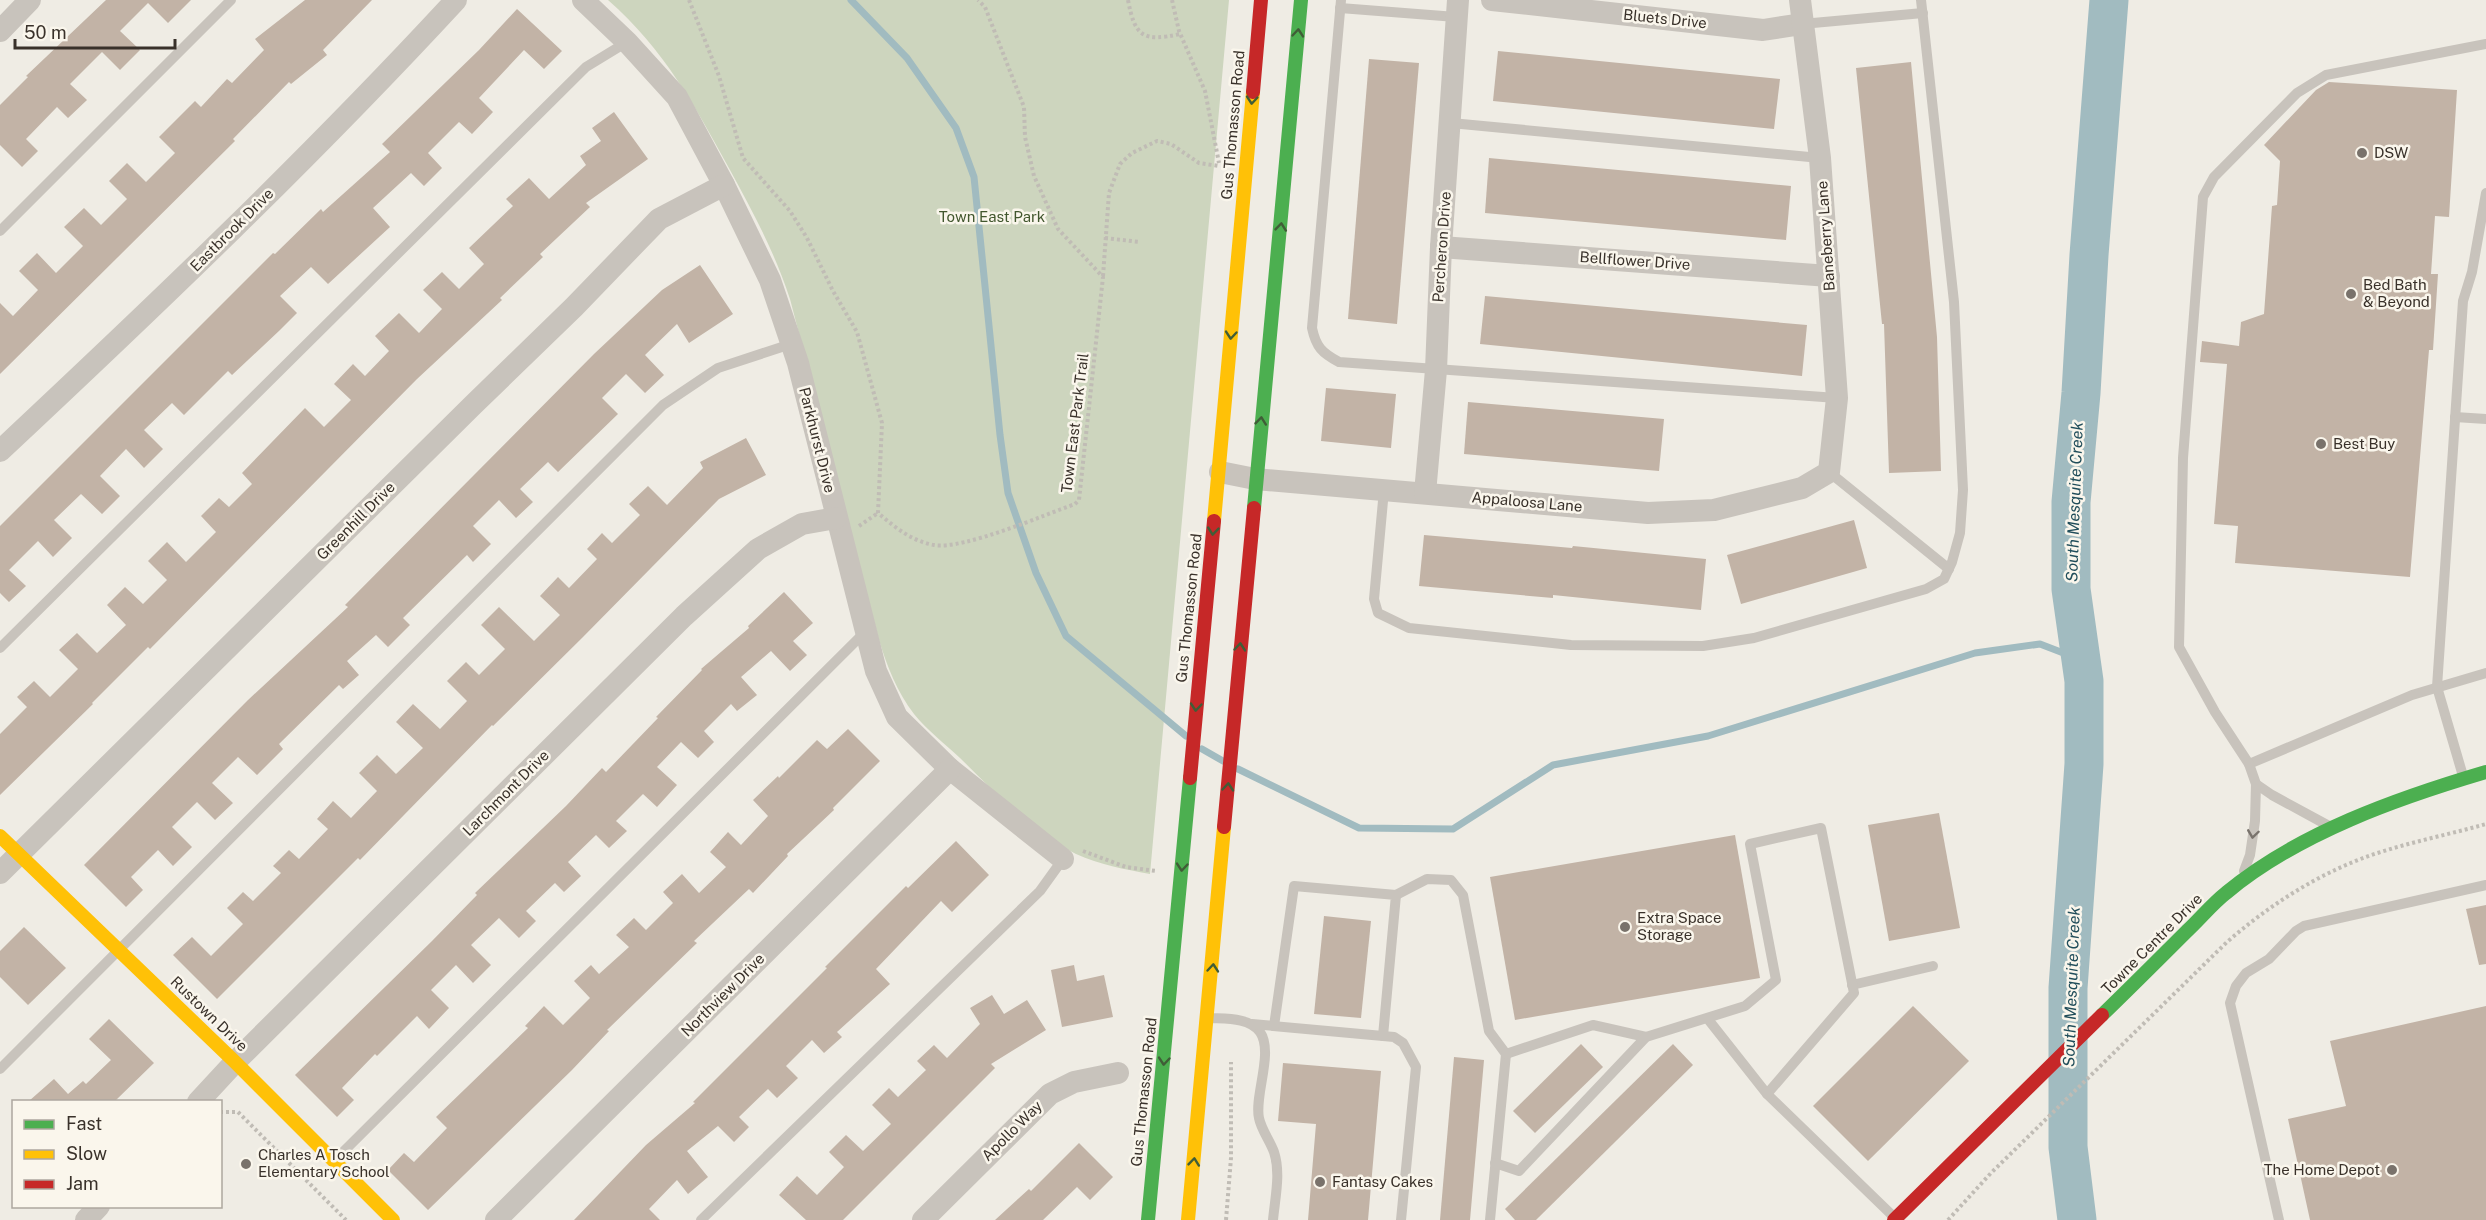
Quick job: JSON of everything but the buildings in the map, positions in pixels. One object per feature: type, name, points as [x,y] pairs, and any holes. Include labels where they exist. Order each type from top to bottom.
[{"type":"main road","name":"Gus Thomasson Road","points":[[1148,1220],[1201,649],[1220,472],[1261,0]]},
{"type":"main road","points":[[1188,1220],[1301,0]]},
{"type":"main road","name":"Towne Centre Drive","points":[[1895,1219],[2226,893],[2240,882],[2257,870],[2351,819],[2416,793],[2486,772]]},
{"type":"main road","name":"Rustown Drive","points":[[0,836],[235,1062],[393,1220]]},
{"type":"street","points":[[0,31],[30,0]]},
{"type":"street","name":"Eastbrook Drive","points":[[0,451],[186,276],[368,95],[456,0]]},
{"type":"street","name":"Parkhurst Drive","points":[[583,0],[627,42],[676,97],[724,185],[770,280],[845,524],[876,671],[897,717],[950,769],[1071,854]]},
{"type":"street","name":"Bluets Drive","points":[[1492,0],[1763,30],[1802,24]]},
{"type":"street","name":"Baneberry Lane","points":[[1800,0],[1820,158],[1837,398],[1829,472]]},
{"type":"street","name":"Percheron Drive","points":[[1425,493],[1436,370],[1441,246],[1457,9]]},
{"type":"street","name":"Greenhill Drive","points":[[0,873],[456,421],[574,308],[659,219],[724,185]]},
{"type":"street","name":"Bellflower Drive","points":[[1441,246],[1829,276]]},
{"type":"street","name":"Appaloosa Lane","points":[[1220,472],[1255,479],[1648,513],[1714,510],[1802,488],[1829,472]]},
{"type":"street","name":"Larchmont Drive","points":[[199,1100],[684,616],[758,549],[802,524],[845,524]]},
{"type":"street","name":"Northview Drive","points":[[496,1220],[950,769]]},
{"type":"street","name":"Apollo Way","points":[[923,1220],[1050,1094],[1074,1082],[1118,1073]]},
{"type":"street","points":[[87,1220],[97,1208]]},
{"type":"lane","points":[[0,231],[231,0]]},
{"type":"lane","points":[[1384,490],[1374,599],[1378,613],[1409,628],[1571,645],[1703,646],[1754,638],[1926,589],[1944,579],[1960,533],[1963,490],[1955,314],[1921,0]]},
{"type":"lane","points":[[1457,9],[1341,4],[1312,328],[1316,344],[1339,362],[1837,398]]},
{"type":"lane","points":[[1802,24],[1923,13]]},
{"type":"lane","points":[[0,648],[586,66],[627,42]]},
{"type":"lane","points":[[2240,882],[2250,855],[2256,784],[2249,764],[2215,712],[2179,647],[2182,458],[2203,197],[2214,177],[2297,93],[2326,75],[2486,44]]},
{"type":"lane","points":[[1451,123],[1820,158]]},
{"type":"lane","points":[[2464,778],[2437,687],[2463,301],[2472,272],[2486,193]]},
{"type":"lane","points":[[0,1069],[663,405],[718,368],[791,344]]},
{"type":"lane","points":[[2455,417],[2486,419]]},
{"type":"lane","points":[[1829,472],[1949,569]]},
{"type":"lane","points":[[334,1161],[866,632]]},
{"type":"lane","points":[[2249,764],[2412,694],[2486,673]]},
{"type":"lane","points":[[2256,784],[2333,828]]},
{"type":"lane","points":[[1495,1163],[1519,1171],[1646,1037],[1745,1006],[1776,980],[1750,844],[1821,828],[1854,993],[1767,1094]]},
{"type":"lane","points":[[701,1220],[1040,891],[1071,854]]},
{"type":"lane","points":[[1274,1026],[1294,886],[1396,895],[1427,879],[1451,880],[1462,894],[1489,1031],[1506,1054],[1490,1220]]},
{"type":"lane","points":[[2279,1220],[2230,1002],[2236,986],[2246,973],[2269,959],[2296,931],[2304,926],[2486,885]]},
{"type":"lane","points":[[1383,1036],[1396,895]]},
{"type":"lane","points":[[1852,985],[1933,966]]},
{"type":"lane","points":[[1208,1018],[1399,1039],[1416,1067],[1401,1220]]},
{"type":"lane","points":[[1707,1018],[1767,1094],[1895,1219]]},
{"type":"lane","points":[[1252,1024],[1260,1033],[1265,1045],[1259,1118],[1274,1152],[1277,1166],[1273,1220]]},
{"type":"lane","points":[[1506,1054],[1593,1025],[1646,1037]]},
{"type":"path","points":[[689,0],[719,76],[743,158],[790,211],[857,332],[882,423],[878,513],[845,524]]},
{"type":"path","points":[[978,0],[985,7],[1024,107],[1025,137],[1034,176],[1058,229],[1103,277]]},
{"type":"path","points":[[1128,0],[1132,22],[1137,31],[1148,37],[1180,34]]},
{"type":"path","points":[[1172,0],[1180,34],[1204,91],[1220,175]]},
{"type":"path","name":"Town East Park Trail","points":[[878,513],[902,532],[933,545],[953,544],[979,537],[1075,504],[1080,495],[1103,277],[1108,193],[1120,164],[1132,153],[1157,141],[1170,144],[1199,163],[1219,166]]},
{"type":"path","points":[[1106,238],[1140,242]]},
{"type":"path","points":[[1948,1220],[1990,1173],[2249,923],[2303,888],[2359,860],[2486,824]]},
{"type":"path","points":[[1071,854],[1087,854],[1126,867],[1160,871]]},
{"type":"path","points":[[1226,1220],[1231,1158],[1230,1095],[1233,1020]]},
{"type":"path","points":[[222,1112],[238,1112],[346,1220]]},
{"type":"green space","name":"Town East Park","points":[[608,0],[1229,0],[1150,874],[1085,858],[1044,834],[1014,810],[930,731],[902,697],[879,640],[790,299],[778,265],[747,201],[677,79],[646,38]]},
{"type":"waterway","points":[[851,0],[907,58],[956,128],[974,177],[1008,493],[1036,573],[1066,636],[1186,736]]},
{"type":"waterway","name":"South Mesquite Creek","points":[[2077,1220],[2068,1147],[2068,988],[2084,764],[2084,681],[2071,589],[2071,502],[2109,0]]},
{"type":"waterway","points":[[1238,769],[1359,828],[1453,829],[1553,765],[1708,736],[1975,653],[2040,644],[2066,654],[2084,681]]},
{"type":"waterway","points":[[1202,749],[1223,761]]},
{"type":"traffic: fast","points":[[1254,508],[1301,0]]},
{"type":"traffic: fast","points":[[2102,1015],[2226,893],[2285,852],[2317,835],[2384,806],[2486,772]]},
{"type":"traffic: fast","points":[[1148,1220],[1190,778]]},
{"type":"traffic: slow","points":[[1214,521],[1253,92]]},
{"type":"traffic: slow","points":[[1188,1220],[1224,827]]},
{"type":"traffic: slow","points":[[0,836],[235,1062],[393,1220]]},
{"type":"traffic: jam","points":[[1253,92],[1261,0]]},
{"type":"traffic: jam","points":[[1224,827],[1254,508]]},
{"type":"traffic: jam","points":[[1190,778],[1214,521]]},
{"type":"traffic: jam","points":[[1894,1220],[2102,1015]]},
{"type":"place","name":"DSW","points":[[2362,153]]},
{"type":"place","name":"Bed Bath & Beyond","points":[[2351,294]]},
{"type":"place","name":"Best Buy","points":[[2321,444]]},
{"type":"place","name":"Extra Space Storage","points":[[1625,927]]},
{"type":"place","name":"Charles A Tosch Elementary School","points":[[246,1164]]},
{"type":"place","name":"The Home Depot","points":[[2392,1170]]},
{"type":"place","name":"Fantasy Cakes","points":[[1320,1182]]}]
